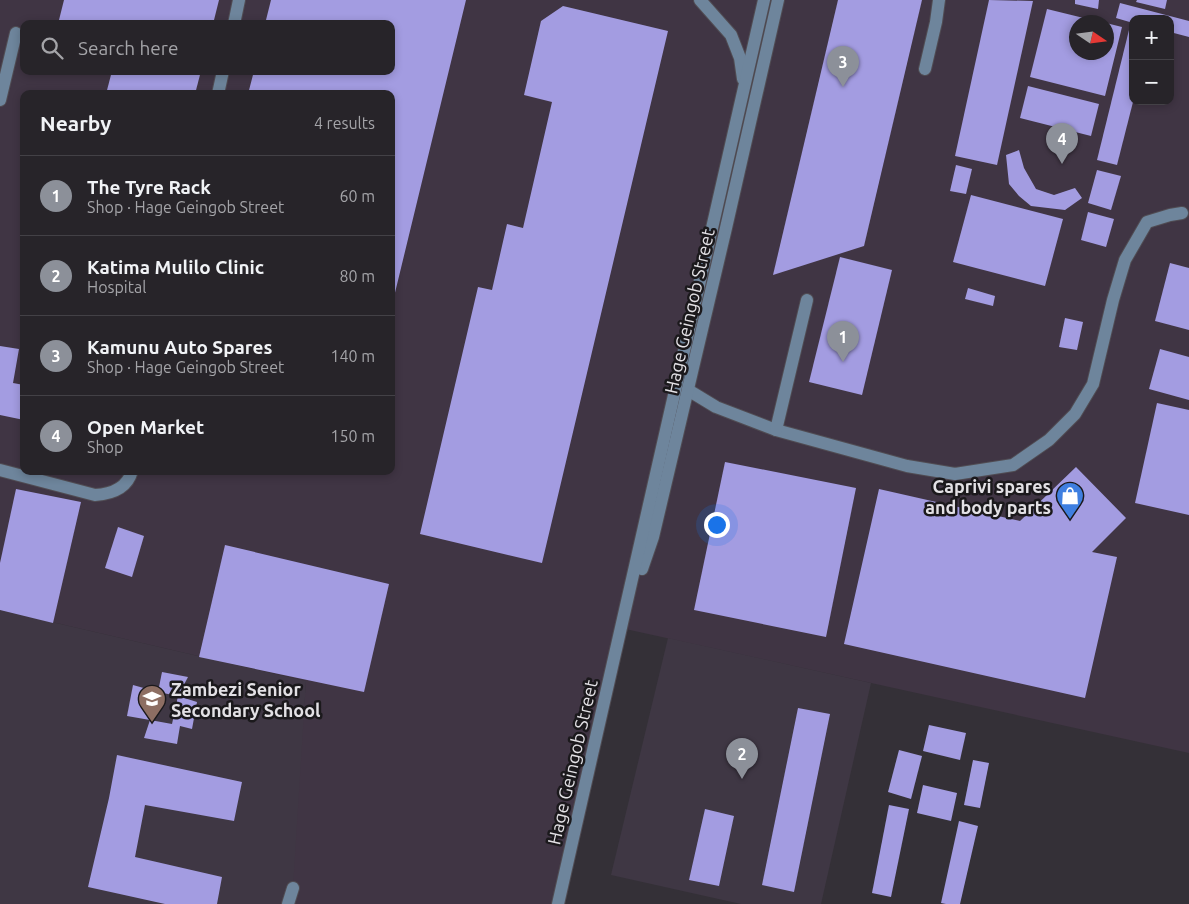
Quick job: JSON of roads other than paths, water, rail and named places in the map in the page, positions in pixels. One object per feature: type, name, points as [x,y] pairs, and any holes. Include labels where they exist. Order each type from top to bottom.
[{"type":"street","points":[[235,20],[239,0]]},
{"type":"street","points":[[700,0],[731,35],[740,58],[745,87]]},
{"type":"street","name":"Hage Geingob Street","points":[[558,904],[764,0]]},
{"type":"street","name":"Hage Geingob Street","points":[[621,628],[653,537],[778,0]]},
{"type":"street","points":[[925,69],[940,0]]},
{"type":"street","points":[[0,100],[16,33]]},
{"type":"street","points":[[219,90],[222,75]]},
{"type":"street","points":[[688,390],[716,407],[776,430],[907,466],[954,474],[1013,465],[1049,440],[1075,414],[1093,384],[1113,300],[1125,260],[1147,222],[1170,214],[1182,213]]},
{"type":"street","points":[[776,430],[807,300]]},
{"type":"street","points":[[0,470],[95,495],[110,494],[120,489],[131,475]]},
{"type":"street","points":[[288,904],[293,888]]},
{"type":"place","name":"Kamunu Auto Spares","points":[[843,87]]},
{"type":"place","name":"Open Market","points":[[1062,164]]},
{"type":"place","name":"The Tyre Rack","points":[[843,362]]},
{"type":"place","name":"Caprivi spares and body parts","points":[[1070,520]]},
{"type":"place","name":"Zambezi Senior Secondary School","points":[[152,723]]},
{"type":"place","name":"Katima Mulilo Clinic","points":[[742,779]]}]
